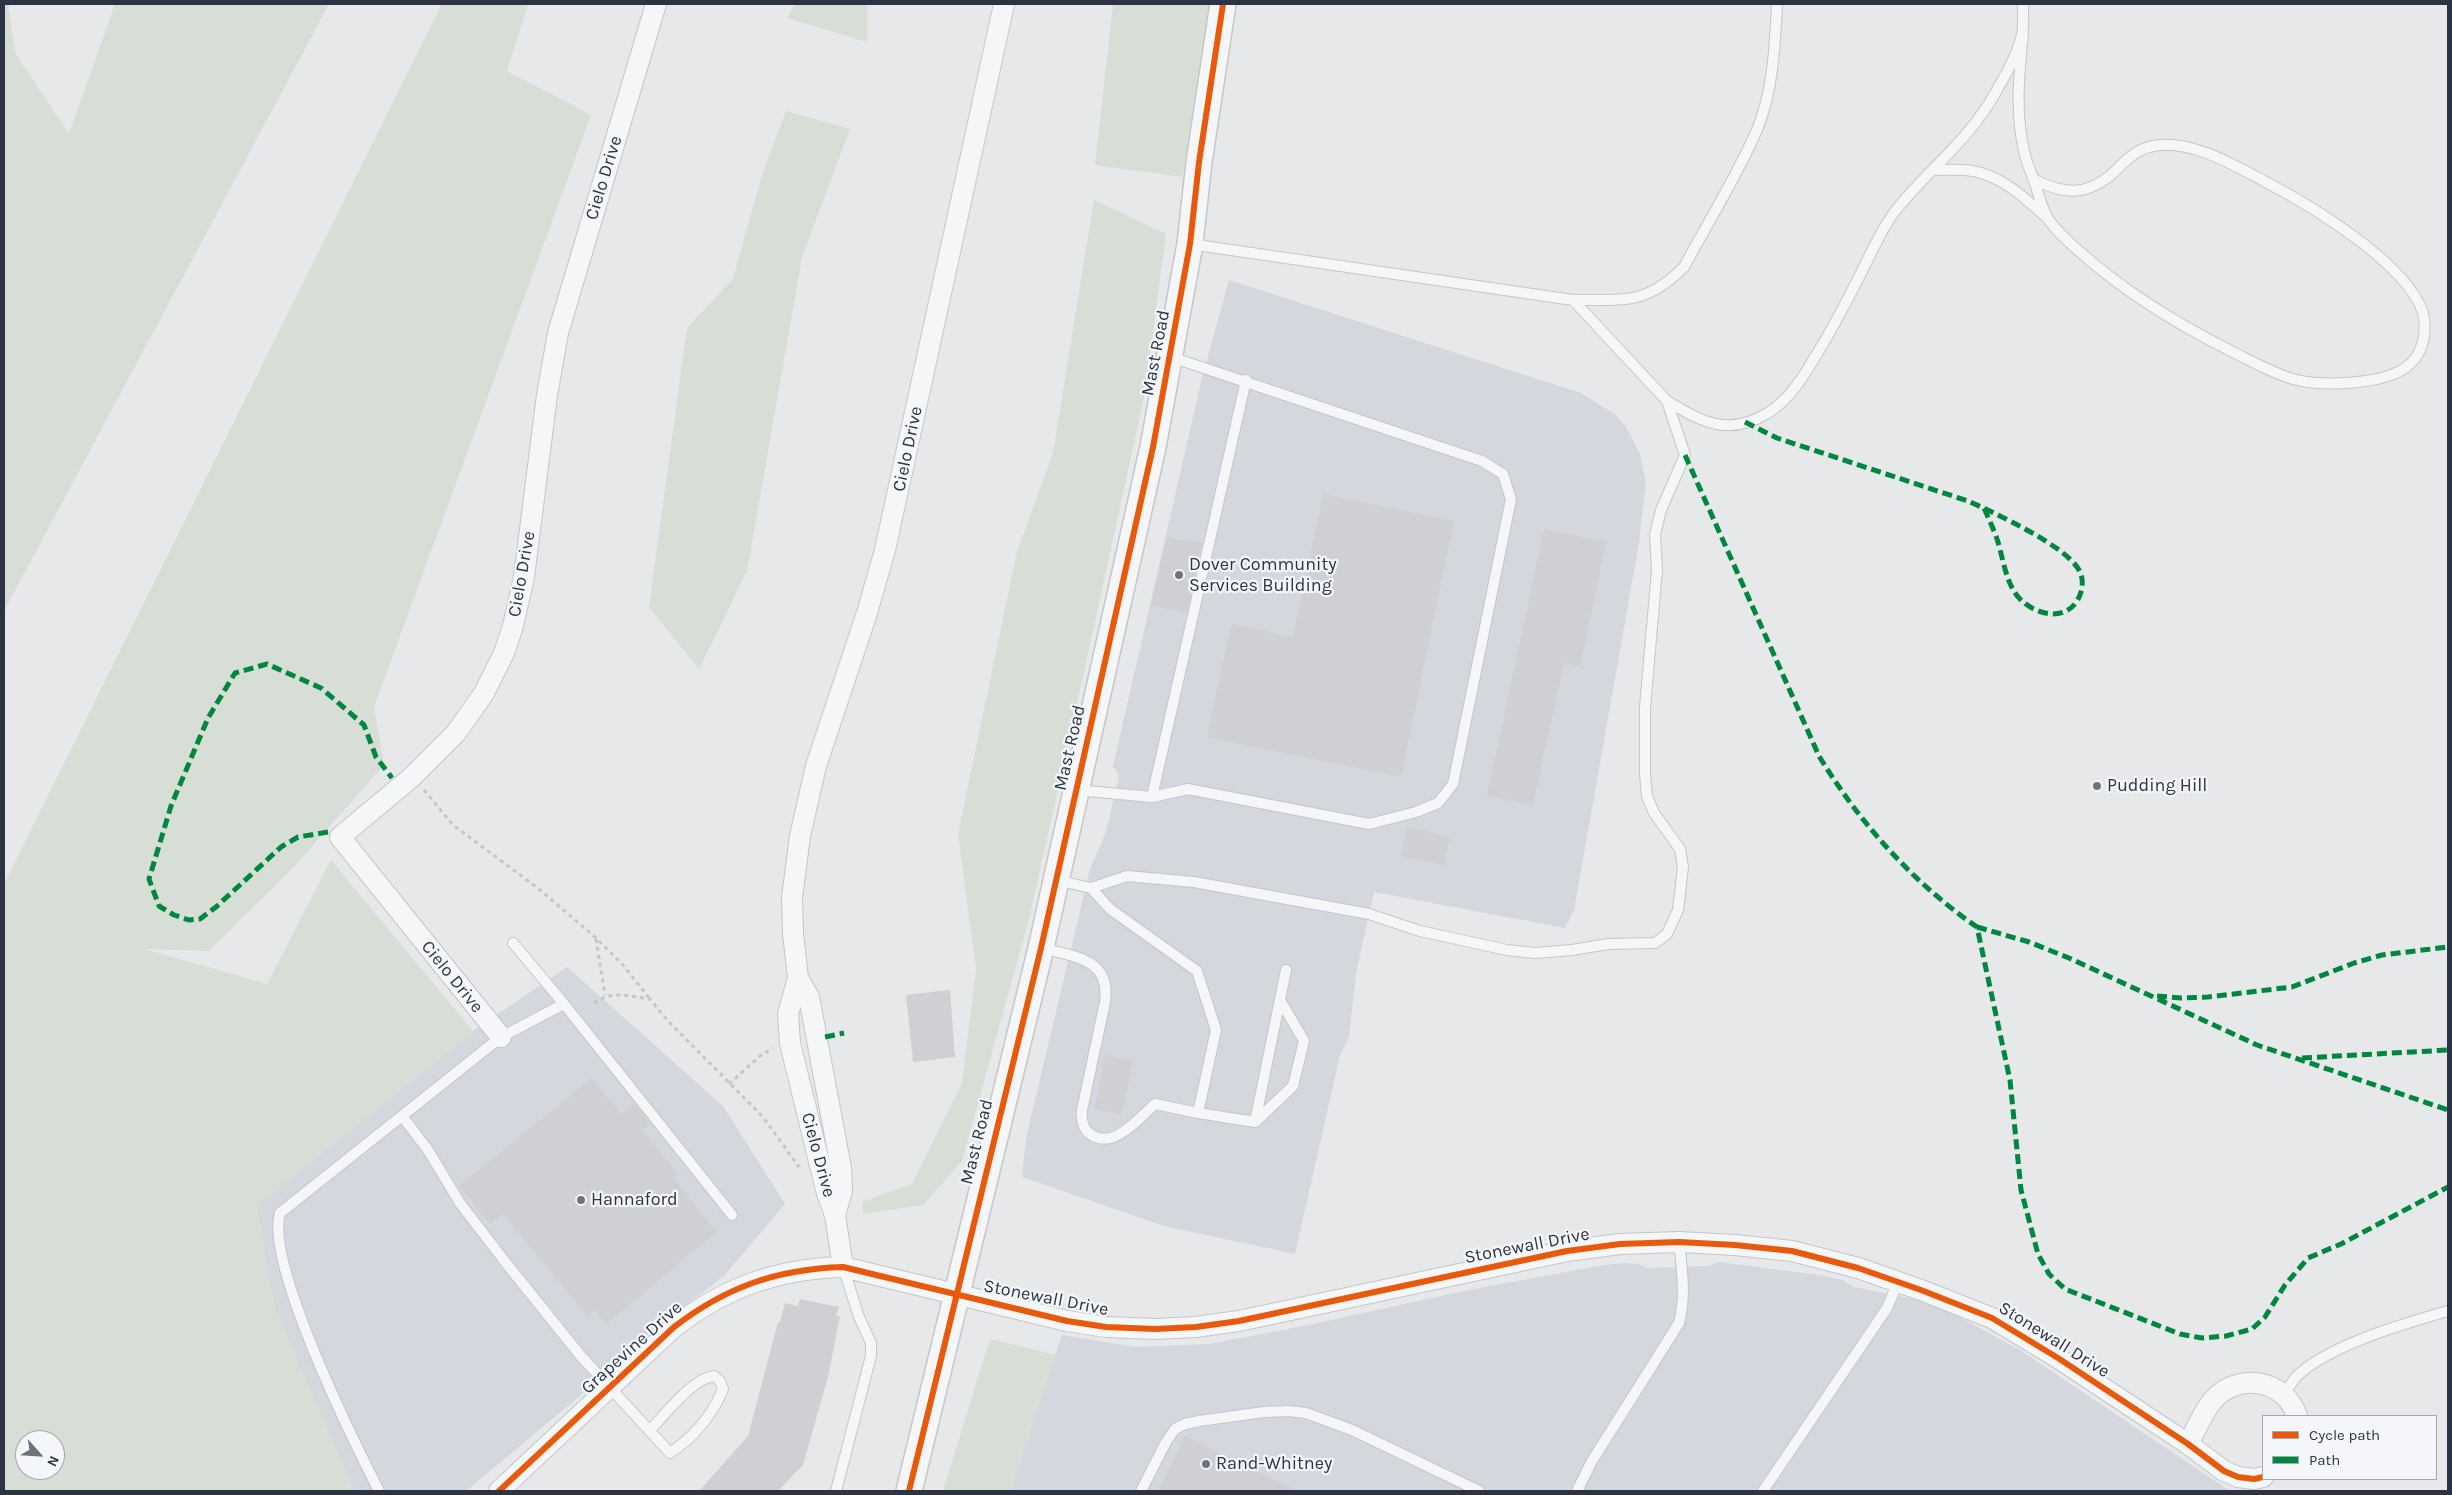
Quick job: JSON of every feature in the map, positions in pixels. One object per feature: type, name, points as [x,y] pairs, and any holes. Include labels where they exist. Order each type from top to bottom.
[{"type":"street","name":"Cielo Drive","points":[[500,1037],[340,836],[412,777],[456,733],[484,694],[504,653],[513,626],[524,577],[547,395],[558,333],[656,4]]},
{"type":"street","name":"Cielo Drive","points":[[844,1267],[835,1215],[842,1191],[841,1168],[809,997],[798,978],[793,933],[792,898],[800,836],[816,766],[867,613],[885,550],[1004,4]]},
{"type":"street","name":"Mast Road","points":[[909,1491],[955,1295],[1041,948],[1153,447],[1171,357],[1190,244],[1199,162],[1223,4]]},
{"type":"street","name":"Stonewall Drive","points":[[955,1295],[1067,1321],[1106,1327],[1155,1329],[1196,1327],[1312,1306],[1567,1251],[1620,1244],[1679,1242],[1792,1251],[1858,1268],[1992,1318],[2058,1358],[2188,1444],[2224,1471],[2251,1482]]},
{"type":"street","name":"Grapevine Drive","points":[[499,1491],[674,1327],[708,1302],[753,1282],[818,1268],[844,1267],[955,1295]]},
{"type":"street","points":[[2188,1444],[2212,1401],[2224,1390],[2239,1383],[2255,1382],[2271,1386],[2284,1395],[2294,1408],[2297,1415]]},
{"type":"lane","points":[[1190,244],[1572,300],[1622,299],[1646,296],[1666,285],[1684,267],[1757,131],[1766,98],[1777,4]]},
{"type":"lane","points":[[2023,4],[2023,33],[2018,93],[2019,122],[2024,154],[2046,217]]},
{"type":"lane","points":[[1572,300],[1666,401],[1701,421],[1722,426],[1745,422],[1767,414],[1782,402],[1804,376],[1829,336],[1880,235],[1896,211],[1964,137],[1992,98],[2012,63],[2023,33]]},
{"type":"lane","points":[[1933,170],[1964,170],[1985,174],[2007,186],[2046,217],[2065,239],[2107,276],[2147,304],[2196,333],[2295,380],[2327,382],[2363,381],[2391,375],[2409,365],[2420,351],[2425,332],[2423,314],[2413,295],[2391,267],[2302,202],[2223,161],[2197,150],[2173,144],[2140,149],[2124,160],[2110,175],[2080,191],[2064,192],[2034,180]]},
{"type":"lane","points":[[1076,790],[1152,797],[1188,789],[1369,824],[1416,812],[1438,803],[1453,784],[1511,499],[1503,474],[1482,461],[1246,380],[1171,357]]},
{"type":"lane","points":[[1152,797],[1246,380]]},
{"type":"lane","points":[[1056,880],[1091,888],[1127,876],[1194,882],[1369,914],[1420,931],[1507,950],[1526,952],[1572,950],[1608,944],[1655,943],[1667,934],[1678,910],[1683,867],[1680,849],[1654,813],[1647,796],[1645,774],[1645,707],[1657,570],[1655,535],[1661,510],[1685,454],[1666,401]]},
{"type":"lane","points":[[1091,888],[1110,909],[1197,971],[1216,1030],[1198,1113]]},
{"type":"lane","points":[[513,943],[732,1215]]},
{"type":"lane","points":[[1041,948],[1086,960],[1098,969],[1105,984],[1105,1002],[1081,1117],[1087,1132],[1101,1139],[1114,1137],[1155,1104],[1255,1122]]},
{"type":"lane","points":[[1255,1122],[1286,970]]},
{"type":"lane","points":[[1255,1122],[1293,1086],[1304,1041],[1280,1000]]},
{"type":"lane","points":[[379,1491],[361,1457],[312,1346],[288,1281],[278,1239],[277,1225],[280,1213],[500,1037],[564,1004]]},
{"type":"lane","points":[[402,1116],[428,1150],[472,1219],[580,1355],[670,1452],[685,1443],[709,1416],[718,1402],[723,1389],[720,1381],[714,1376],[706,1377],[696,1384],[650,1430]]},
{"type":"lane","points":[[1577,1491],[1592,1462],[1679,1323],[1683,1307],[1684,1288],[1679,1242]]},
{"type":"lane","points":[[836,1491],[871,1356],[871,1343],[859,1317],[844,1267]]},
{"type":"lane","points":[[1763,1491],[1887,1308],[1898,1282]]},
{"type":"lane","points":[[2284,1395],[2296,1378],[2320,1359],[2393,1327],[2448,1311]]},
{"type":"lane","points":[[1142,1491],[1166,1442],[1175,1429],[1199,1421],[1264,1412],[1288,1411],[1306,1413],[1344,1426],[1479,1491]]},
{"type":"path","points":[[421,787],[453,825],[539,889],[595,937],[623,965],[668,1021],[763,1117],[784,1149],[802,1170]]},
{"type":"path","points":[[595,937],[605,995]]},
{"type":"path","points":[[594,1003],[605,995],[650,999]]},
{"type":"path","points":[[729,1084],[760,1056],[779,1046]]},
{"type":"shaded area","points":[[4,4],[8,4],[15,53],[69,134],[115,4],[329,4],[4,611]]},
{"type":"shaded area","points":[[442,4],[528,4],[507,71],[591,115],[374,707],[384,765],[293,868],[209,951],[144,949],[267,984],[331,860],[473,1031],[256,1205],[275,1309],[354,1491],[4,1491],[4,884]]},
{"type":"shaded area","points":[[795,4],[867,4],[867,42],[787,18]]},
{"type":"shaded area","points":[[1113,4],[1212,4],[1182,177],[1095,165]]},
{"type":"shaded area","points":[[786,111],[850,129],[802,257],[747,571],[699,669],[649,607],[687,328],[733,279],[762,175]]},
{"type":"shaded area","points":[[1094,200],[1166,234],[1144,397],[1029,919],[962,1161],[923,1205],[863,1214],[862,1202],[912,1184],[962,1083],[976,969],[958,834],[1017,552],[1053,453]]},
{"type":"shaded area","points":[[1229,280],[1581,393],[1616,415],[1626,427],[1640,454],[1646,482],[1639,543],[1574,910],[1565,928],[1374,892],[1356,973],[1349,1037],[1340,1055],[1295,1254],[1164,1226],[1022,1177],[1026,1138],[1090,869],[1106,832],[1119,776],[1113,766],[1202,378]]},
{"type":"shaded area","points":[[567,967],[723,1106],[785,1204],[725,1275],[627,1351],[587,1390],[466,1491],[354,1491],[275,1309],[256,1205],[473,1031]]},
{"type":"shaded area","points":[[1718,1262],[1820,1275],[1842,1280],[1854,1287],[1934,1303],[2023,1352],[2230,1491],[1010,1491],[1062,1335],[1136,1347],[1209,1344],[1299,1327],[1469,1290],[1604,1265],[1625,1263],[1639,1264],[1648,1268],[1709,1266]]},
{"type":"shaded area","points":[[990,1339],[1056,1355],[1010,1491],[943,1491]]},
{"type":"building","points":[[1323,494],[1454,521],[1401,777],[1207,737],[1231,624],[1293,637]]},
{"type":"building","points":[[1544,529],[1606,542],[1580,667],[1564,663],[1533,805],[1487,796]]},
{"type":"building","name":"Dover Community Services Building","points":[[1167,537],[1202,543],[1187,612],[1151,606]]},
{"type":"building","points":[[1407,827],[1450,837],[1444,865],[1401,856]]},
{"type":"building","points":[[950,990],[955,1057],[913,1062],[906,995]]},
{"type":"building","points":[[1105,1055],[1133,1061],[1122,1115],[1095,1109]]},
{"type":"building","name":"Hannaford","points":[[592,1078],[621,1114],[634,1103],[650,1124],[642,1130],[678,1174],[673,1178],[717,1232],[606,1324],[595,1310],[588,1316],[503,1214],[490,1224],[459,1186]]},
{"type":"building","points":[[800,1299],[839,1307],[836,1316],[840,1316],[828,1377],[803,1465],[778,1491],[699,1491],[748,1436],[778,1322],[780,1322],[785,1303],[798,1306]]},
{"type":"building","name":"Rand-Whitney","points":[[1185,1436],[1297,1491],[1158,1491]]},
{"type":"marked path","points":[[1745,422],[1777,438],[1968,501],[1980,506],[1995,513],[2029,531],[2060,551],[2079,570],[2082,587],[2077,602],[2063,612],[2054,614],[2036,610],[2020,599],[2011,586],[1996,536],[1984,508]]},
{"type":"marked path","points":[[1685,455],[1819,756],[1852,804],[1889,850],[1931,891],[1977,927],[2010,1080],[2021,1190],[2038,1254],[2049,1274],[2065,1289],[2180,1334],[2202,1338],[2226,1336],[2252,1329],[2265,1317],[2285,1285],[2308,1258],[2341,1244],[2448,1187]]},
{"type":"marked path","points":[[328,832],[298,837],[281,847],[216,907],[200,919],[189,920],[174,915],[159,906],[149,879],[171,806],[208,718],[235,673],[267,664],[321,688],[364,725],[376,757],[392,778]]},
{"type":"marked path","points":[[1977,927],[2029,942],[2069,958],[2257,1045],[2448,1110]]},
{"type":"marked path","points":[[2157,996],[2181,998],[2208,997],[2292,987],[2354,963],[2382,955],[2448,947]]},
{"type":"marked path","points":[[825,1037],[844,1033]]},
{"type":"marked path","points":[[2302,1058],[2448,1050]]},
{"type":"cycle path","points":[[909,1491],[1041,948],[1153,447],[1190,244],[1199,162],[1223,4]]},
{"type":"cycle path","points":[[499,1491],[674,1327],[713,1301],[733,1291],[774,1276],[843,1267],[1067,1321],[1106,1327],[1155,1329],[1196,1327],[1239,1321],[1567,1251],[1620,1244],[1679,1242],[1792,1251],[1858,1268],[1992,1318],[2058,1358],[2188,1444],[2224,1471],[2238,1477],[2254,1479],[2262,1477]]},
{"type":"place","name":"Dover Community Services Building","points":[[1179,575]]},
{"type":"place","name":"Pudding Hill","points":[[2097,786]]},
{"type":"place","name":"Hannaford","points":[[581,1200]]},
{"type":"place","name":"Rand-Whitney","points":[[1206,1464]]}]
